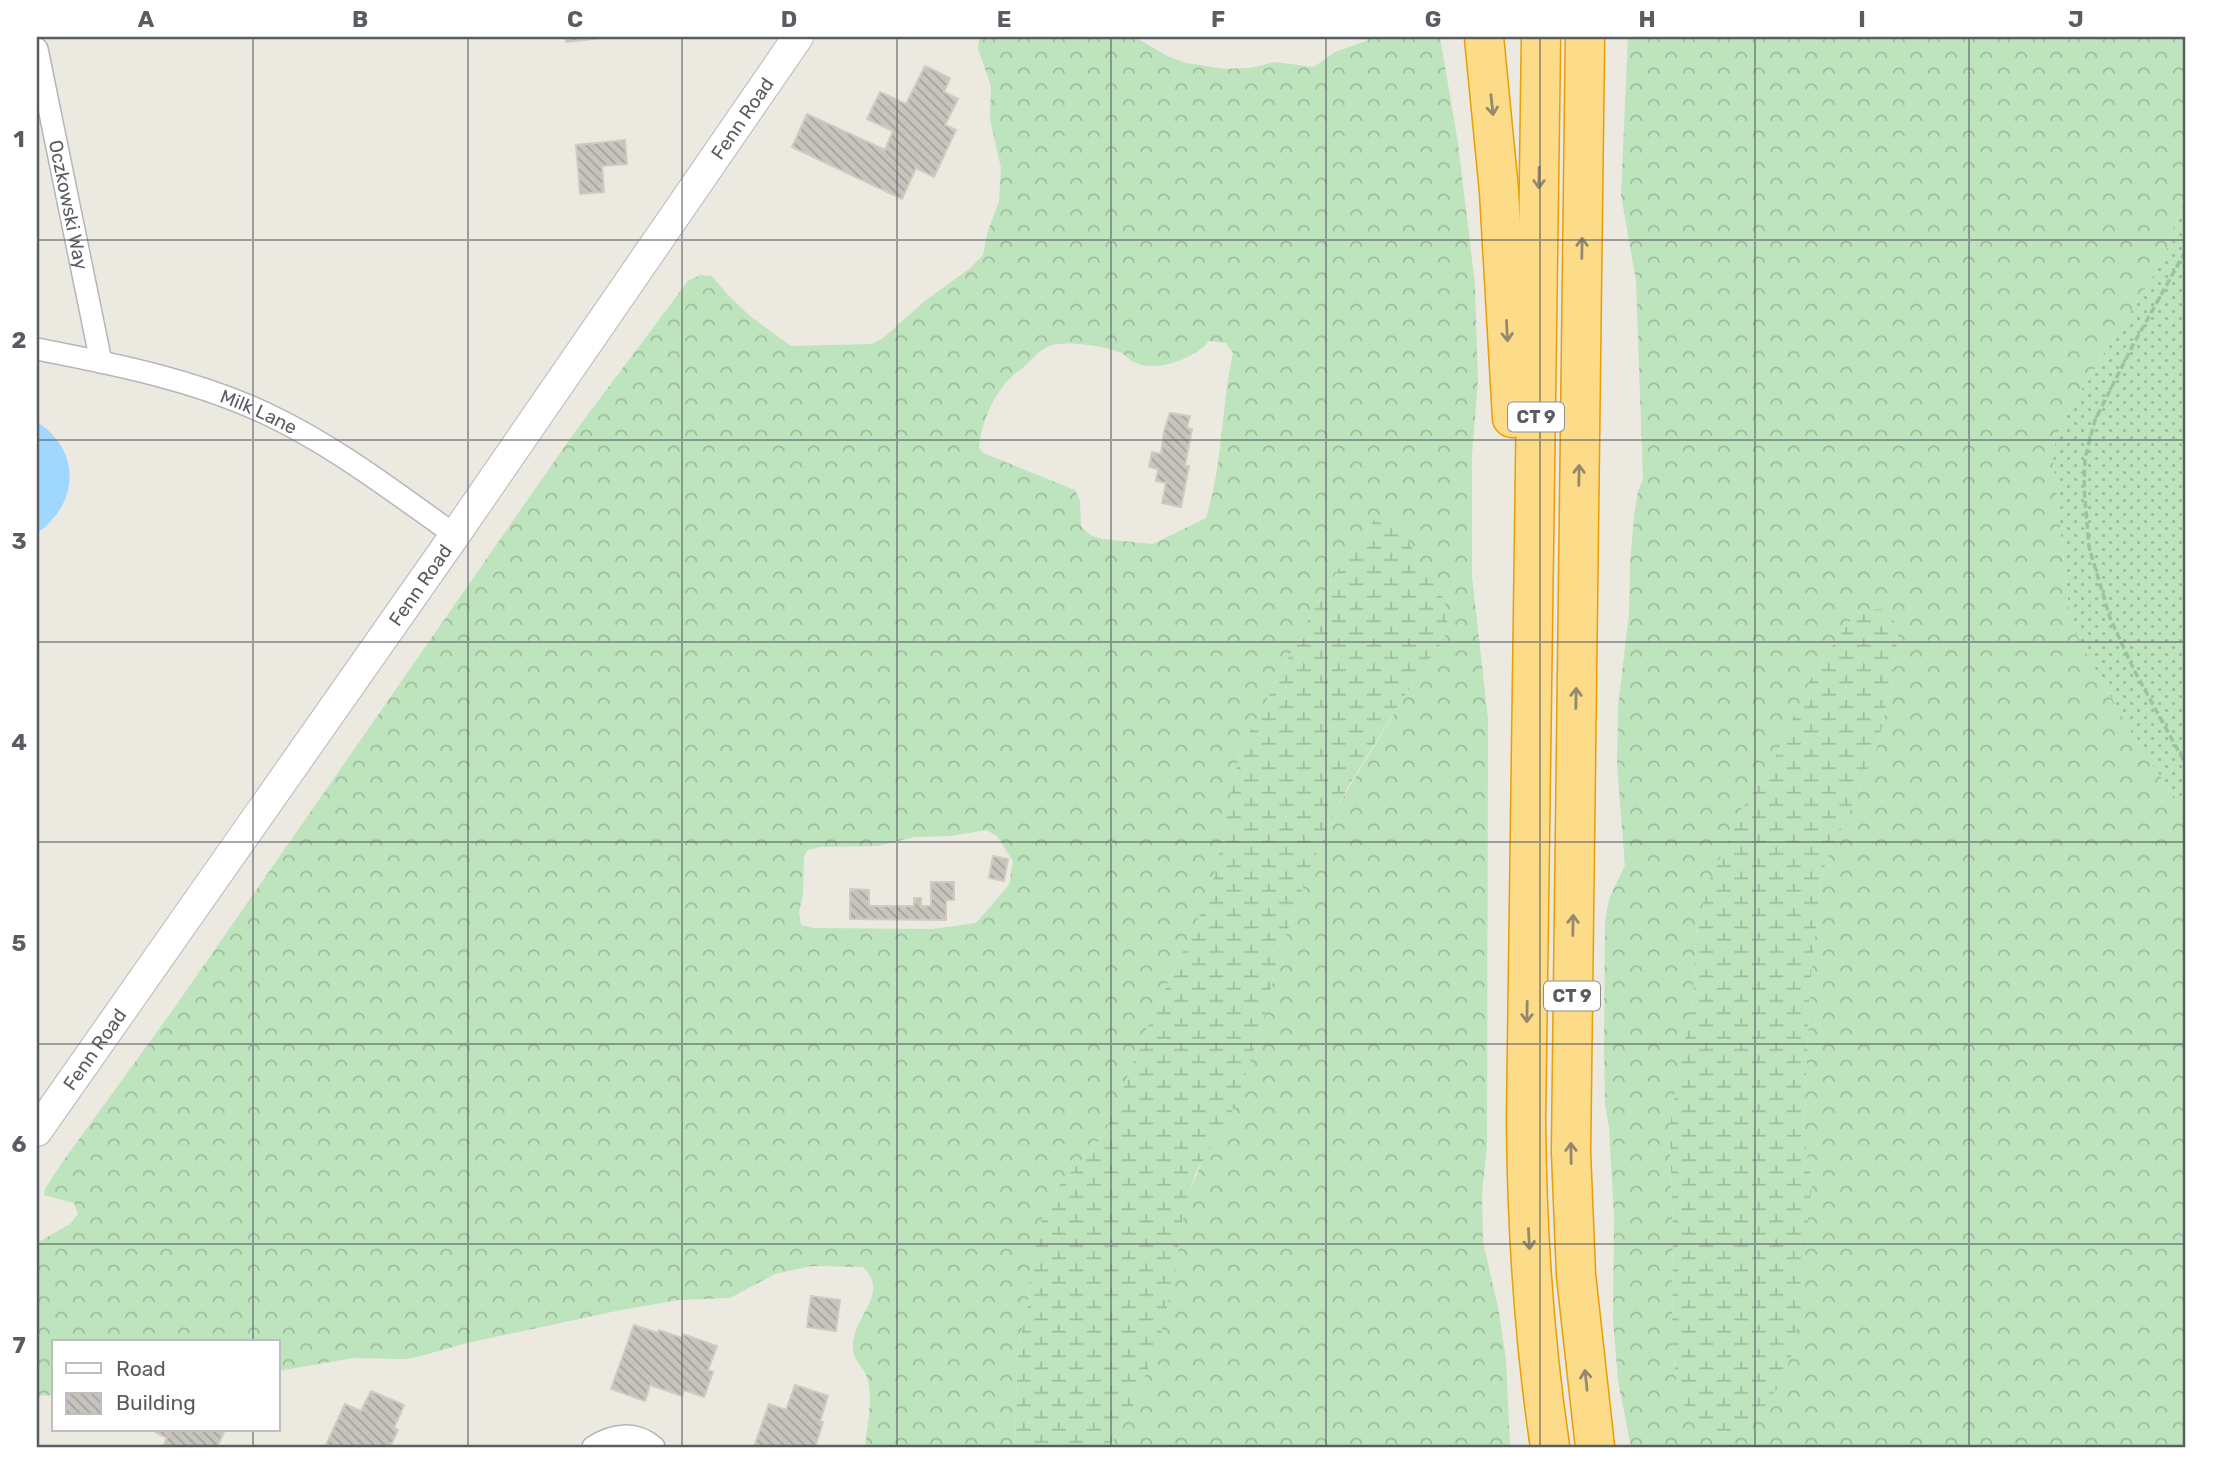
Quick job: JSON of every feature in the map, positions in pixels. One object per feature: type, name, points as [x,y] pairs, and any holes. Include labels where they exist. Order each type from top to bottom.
[{"type":"highway","points":[[1483,37],[1495,141],[1507,325],[1515,488],[1516,692],[1530,797]]},
{"type":"highway","name":"CT 9","points":[[1541,37],[1527,1190],[1533,1298],[1550,1447]]},
{"type":"highway","name":"CT 9","points":[[1585,37],[1570,1092],[1576,1275],[1595,1447]]},
{"type":"street","name":"Fenn Road","points":[[37,1131],[798,37]]},
{"type":"street","name":"Oczkowski Way","points":[[37,49],[101,362]]},
{"type":"street","name":"Milk Lane","points":[[37,349],[101,362],[205,390],[266,413],[334,450],[454,535]]},
{"type":"street","points":[[593,1447],[622,1435],[637,1437],[654,1447]]},
{"type":"path","points":[[2185,252],[2099,410],[2088,444],[2084,486],[2089,547],[2110,618],[2134,670],[2185,764]]},
{"type":"green space","points":[[979,37],[1135,37],[1167,56],[1186,63],[1225,69],[1250,68],[1275,62],[1314,67],[1335,52],[1366,41],[1370,37],[1440,37],[1458,143],[1475,285],[1478,381],[1472,455],[1472,576],[1488,719],[1487,1146],[1482,1193],[1483,1242],[1499,1312],[1506,1360],[1510,1447],[1109,1447],[1132,1409],[1177,1263],[1188,1194],[1261,1029],[1280,952],[1305,881],[1336,809],[1415,679],[1444,639],[1445,603],[1403,530],[1374,520],[1343,562],[1310,616],[1240,751],[1212,885],[1203,908],[1151,1019],[1104,1135],[1054,1191],[1043,1214],[1031,1265],[1027,1314],[1020,1337],[1015,1447],[865,1447],[870,1406],[869,1389],[867,1376],[853,1352],[855,1335],[872,1296],[871,1277],[863,1267],[812,1266],[775,1274],[730,1298],[679,1300],[621,1310],[467,1343],[417,1357],[353,1358],[280,1371],[280,1340],[52,1340],[52,1395],[37,1396],[37,1243],[70,1224],[78,1214],[74,1203],[44,1195],[45,1189],[574,433],[688,281],[700,275],[712,276],[751,317],[791,346],[872,344],[969,269],[983,255],[999,201],[1001,168],[990,119],[991,86],[978,49]],"holes":[[[1209,341],[1226,343],[1233,353],[1216,477],[1206,518],[1153,544],[1102,539],[1090,535],[1081,526],[1080,501],[1075,490],[983,453],[979,448],[983,426],[997,394],[1041,350],[1049,346],[1097,346],[1123,354],[1136,363],[1154,366],[1185,358]],[[986,830],[997,836],[1013,861],[1009,885],[976,923],[932,929],[813,928],[801,925],[799,912],[803,894],[804,856],[808,850],[820,847],[878,846],[915,837],[951,836]]]},
{"type":"green space","points":[[1628,37],[2185,37],[2185,196],[2163,260],[2073,403],[2056,436],[2053,460],[2069,608],[2075,631],[2140,748],[2185,811],[2185,1447],[1631,1447],[1618,1381],[1613,1319],[1614,1218],[1609,1127],[1605,1105],[1604,1048],[1605,923],[1609,899],[1625,865],[1617,766],[1618,706],[1629,614],[1634,515],[1638,491],[1643,480],[1636,281],[1621,195]],"holes":[[[1858,610],[1899,626],[1893,674],[1878,745],[1827,858],[1821,881],[1811,976],[1803,1132],[1802,1304],[1677,1388],[1672,1338],[1670,1133],[1693,997],[1697,924],[1742,809],[1772,764],[1814,672]]]},
{"type":"green space","points":[[2185,196],[2185,811],[2140,748],[2075,631],[2069,608],[2053,460],[2056,436],[2073,403],[2163,260]]},
{"type":"green space","points":[[1385,513],[1403,530],[1425,572],[1440,592],[1445,603],[1448,627],[1444,639],[1415,679],[1348,787],[1305,881],[1280,952],[1261,1029],[1235,1106],[1196,1172],[1188,1194],[1177,1263],[1160,1339],[1132,1409],[1109,1447],[1015,1447],[1020,1337],[1027,1314],[1031,1265],[1043,1214],[1054,1191],[1104,1135],[1151,1019],[1203,908],[1212,885],[1240,751],[1310,616],[1343,562],[1374,520]]},
{"type":"green space","points":[[1881,609],[1899,626],[1893,674],[1878,745],[1827,858],[1821,881],[1811,976],[1803,1132],[1812,1183],[1804,1253],[1802,1304],[1792,1353],[1783,1379],[1752,1422],[1728,1441],[1704,1430],[1687,1412],[1677,1388],[1672,1338],[1670,1133],[1693,997],[1697,924],[1711,877],[1742,809],[1772,764],[1814,672],[1858,610]]},
{"type":"water","points":[[37,422],[52,434],[62,448],[70,477],[61,508],[37,533]]},
{"type":"building","points":[[566,37],[611,37],[566,42]]},
{"type":"building","points":[[925,66],[950,78],[944,92],[958,99],[945,125],[956,130],[934,177],[916,168],[902,199],[792,147],[807,114],[885,150],[893,131],[867,119],[880,92],[906,104]]},
{"type":"building","points":[[625,140],[627,164],[602,166],[604,192],[580,194],[576,145]]},
{"type":"building","points":[[1170,413],[1190,416],[1187,428],[1192,429],[1185,466],[1189,466],[1181,507],[1162,503],[1166,483],[1156,481],[1158,469],[1149,467],[1152,452],[1161,454]]},
{"type":"building","points":[[993,856],[1008,859],[1004,881],[989,878]]},
{"type":"building","points":[[931,882],[954,882],[954,900],[946,900],[946,920],[850,919],[850,889],[869,890],[869,906],[914,906],[914,898],[921,898],[921,906],[931,906]]},
{"type":"building","points":[[811,1296],[840,1300],[836,1331],[807,1327]]},
{"type":"building","points":[[634,1325],[682,1338],[683,1334],[717,1346],[708,1370],[713,1372],[704,1397],[684,1390],[682,1396],[650,1385],[645,1401],[611,1389]]},
{"type":"building","points":[[795,1385],[828,1396],[815,1447],[754,1447],[769,1404],[786,1410]]},
{"type":"building","points":[[371,1391],[404,1405],[394,1428],[398,1430],[390,1447],[325,1447],[345,1404],[361,1411]]},
{"type":"building","points":[[156,1432],[224,1432],[217,1447],[163,1447],[167,1438]]}]
